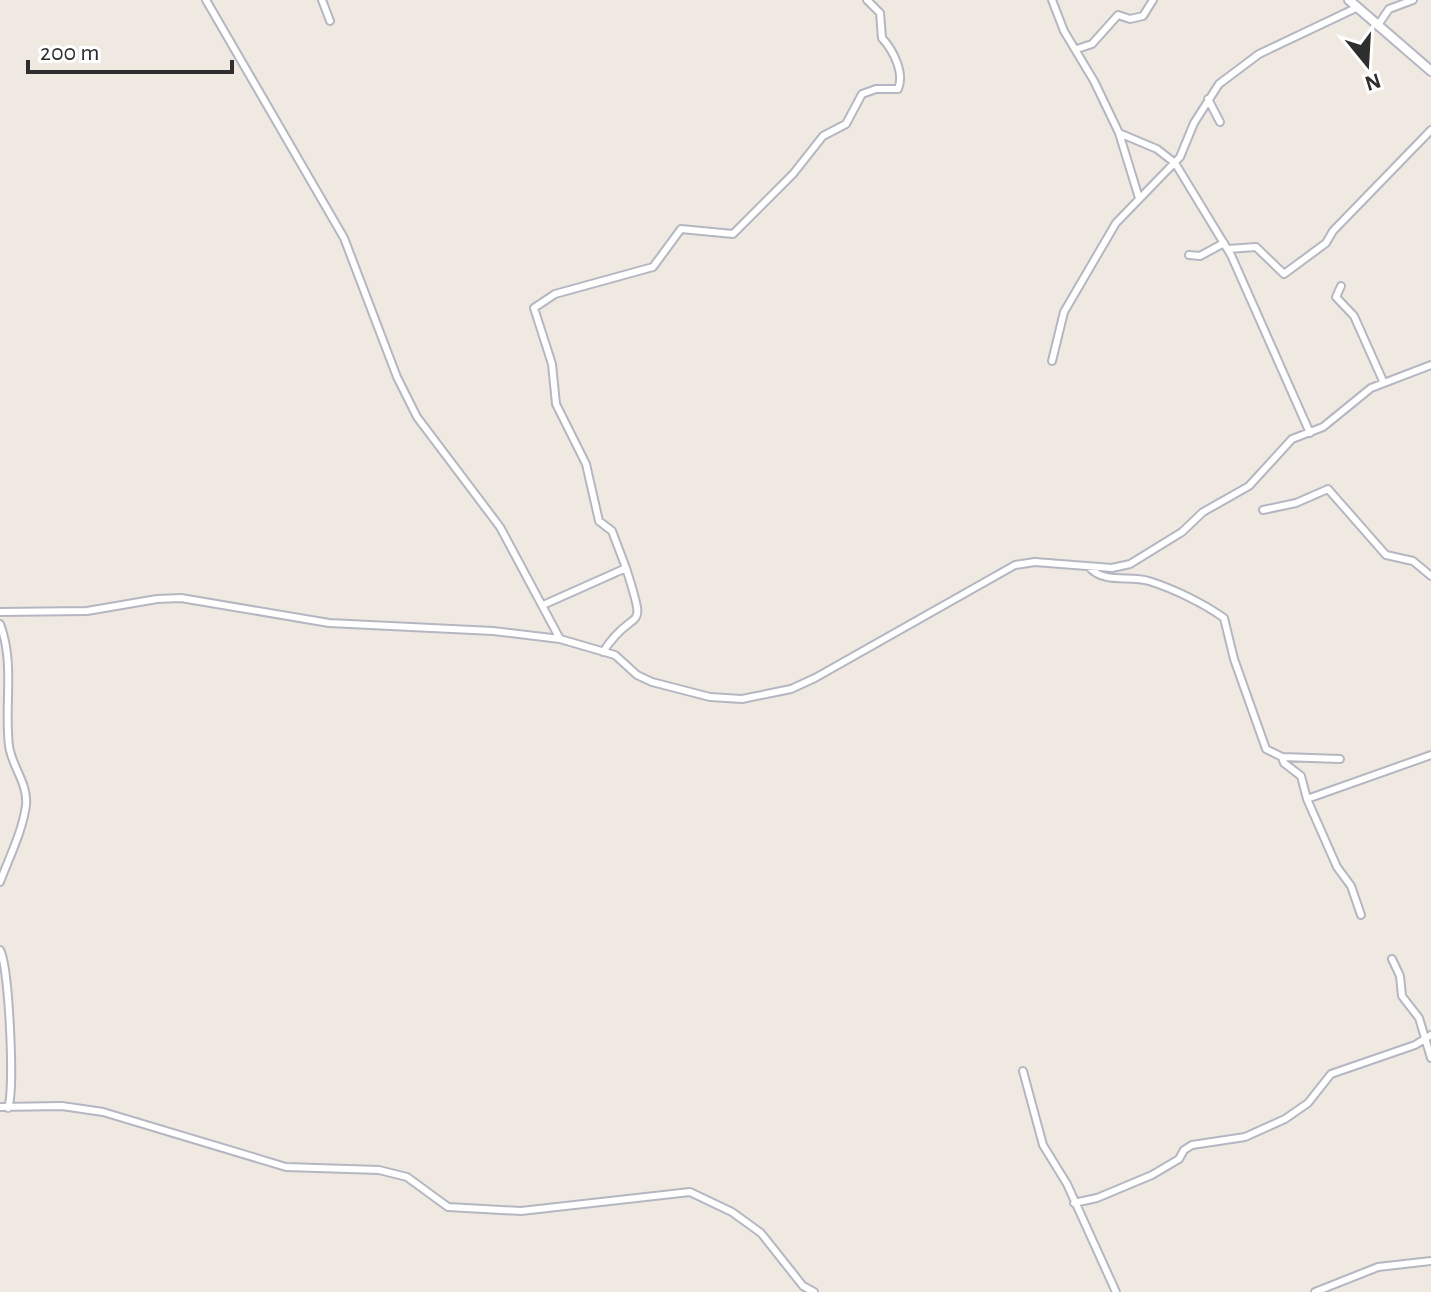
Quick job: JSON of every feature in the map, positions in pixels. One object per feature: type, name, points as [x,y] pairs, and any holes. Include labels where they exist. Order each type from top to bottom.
[{"type":"main road","points":[[1349,0],[1431,71]]},
{"type":"street","points":[[206,0],[344,238],[397,377],[417,417],[500,527],[560,639]]},
{"type":"street","points":[[322,0],[330,21]]},
{"type":"street","points":[[603,652],[638,618],[640,608],[612,531],[599,521],[586,464],[556,404],[552,364],[534,308],[555,294],[653,267],[681,229],[733,234],[793,174],[823,136],[846,124],[862,94],[876,89],[898,89],[900,73],[891,47],[882,38],[880,13],[867,0]]},
{"type":"street","points":[[1052,0],[1064,31],[1077,49],[1119,133],[1139,198]]},
{"type":"street","points":[[1077,49],[1092,44],[1118,15],[1130,19],[1143,16],[1153,0]]},
{"type":"street","points":[[1378,25],[1389,9],[1413,0]]},
{"type":"street","points":[[1052,361],[1064,312],[1116,223],[1175,163],[1219,84],[1259,54],[1358,7]]},
{"type":"street","points":[[1208,99],[1220,122]]},
{"type":"street","points":[[1189,255],[1203,255],[1226,246],[1256,247],[1284,274],[1326,243],[1333,231],[1431,130]]},
{"type":"street","points":[[1119,133],[1157,149],[1175,163],[1226,246],[1310,433]]},
{"type":"street","points":[[1341,286],[1336,297],[1354,316],[1383,381]]},
{"type":"street","points":[[0,612],[87,611],[181,598],[329,623],[493,631],[560,639],[615,655],[637,675],[681,691],[710,697],[765,696],[815,678],[1015,565],[1035,562],[1090,568],[1130,564],[1182,532],[1203,512],[1249,486],[1292,439],[1310,433],[1383,381],[1431,365]]},
{"type":"street","points":[[1263,510],[1296,503],[1328,489],[1386,555],[1413,561],[1431,576]]},
{"type":"street","points":[[543,605],[626,568]]},
{"type":"street","points":[[1090,568],[1103,577],[1126,576],[1150,581],[1224,618],[1234,659],[1266,749],[1282,757],[1340,759]]},
{"type":"street","points":[[0,624],[9,654],[9,743],[12,760],[23,781],[26,805],[0,882]]},
{"type":"street","points":[[1307,799],[1431,755]]},
{"type":"street","points":[[1282,757],[1284,763],[1301,776],[1307,799],[1337,867],[1351,886],[1361,915]]},
{"type":"street","points":[[0,950],[8,972],[8,1064],[13,1090],[4,1107],[62,1106],[103,1112],[286,1167],[379,1170],[407,1177],[448,1207],[521,1211],[690,1192],[732,1212],[761,1233],[803,1286],[814,1292]]},
{"type":"street","points":[[1392,959],[1400,976],[1402,996],[1415,1009],[1427,1036],[1431,1058]]},
{"type":"street","points":[[1074,1203],[1097,1198],[1152,1175],[1179,1159],[1192,1145],[1245,1137],[1268,1127],[1308,1103],[1331,1074],[1415,1045],[1427,1036]]},
{"type":"street","points":[[1023,1071],[1038,1131],[1116,1292]]},
{"type":"street","points":[[1315,1292],[1378,1267],[1431,1261]]}]
